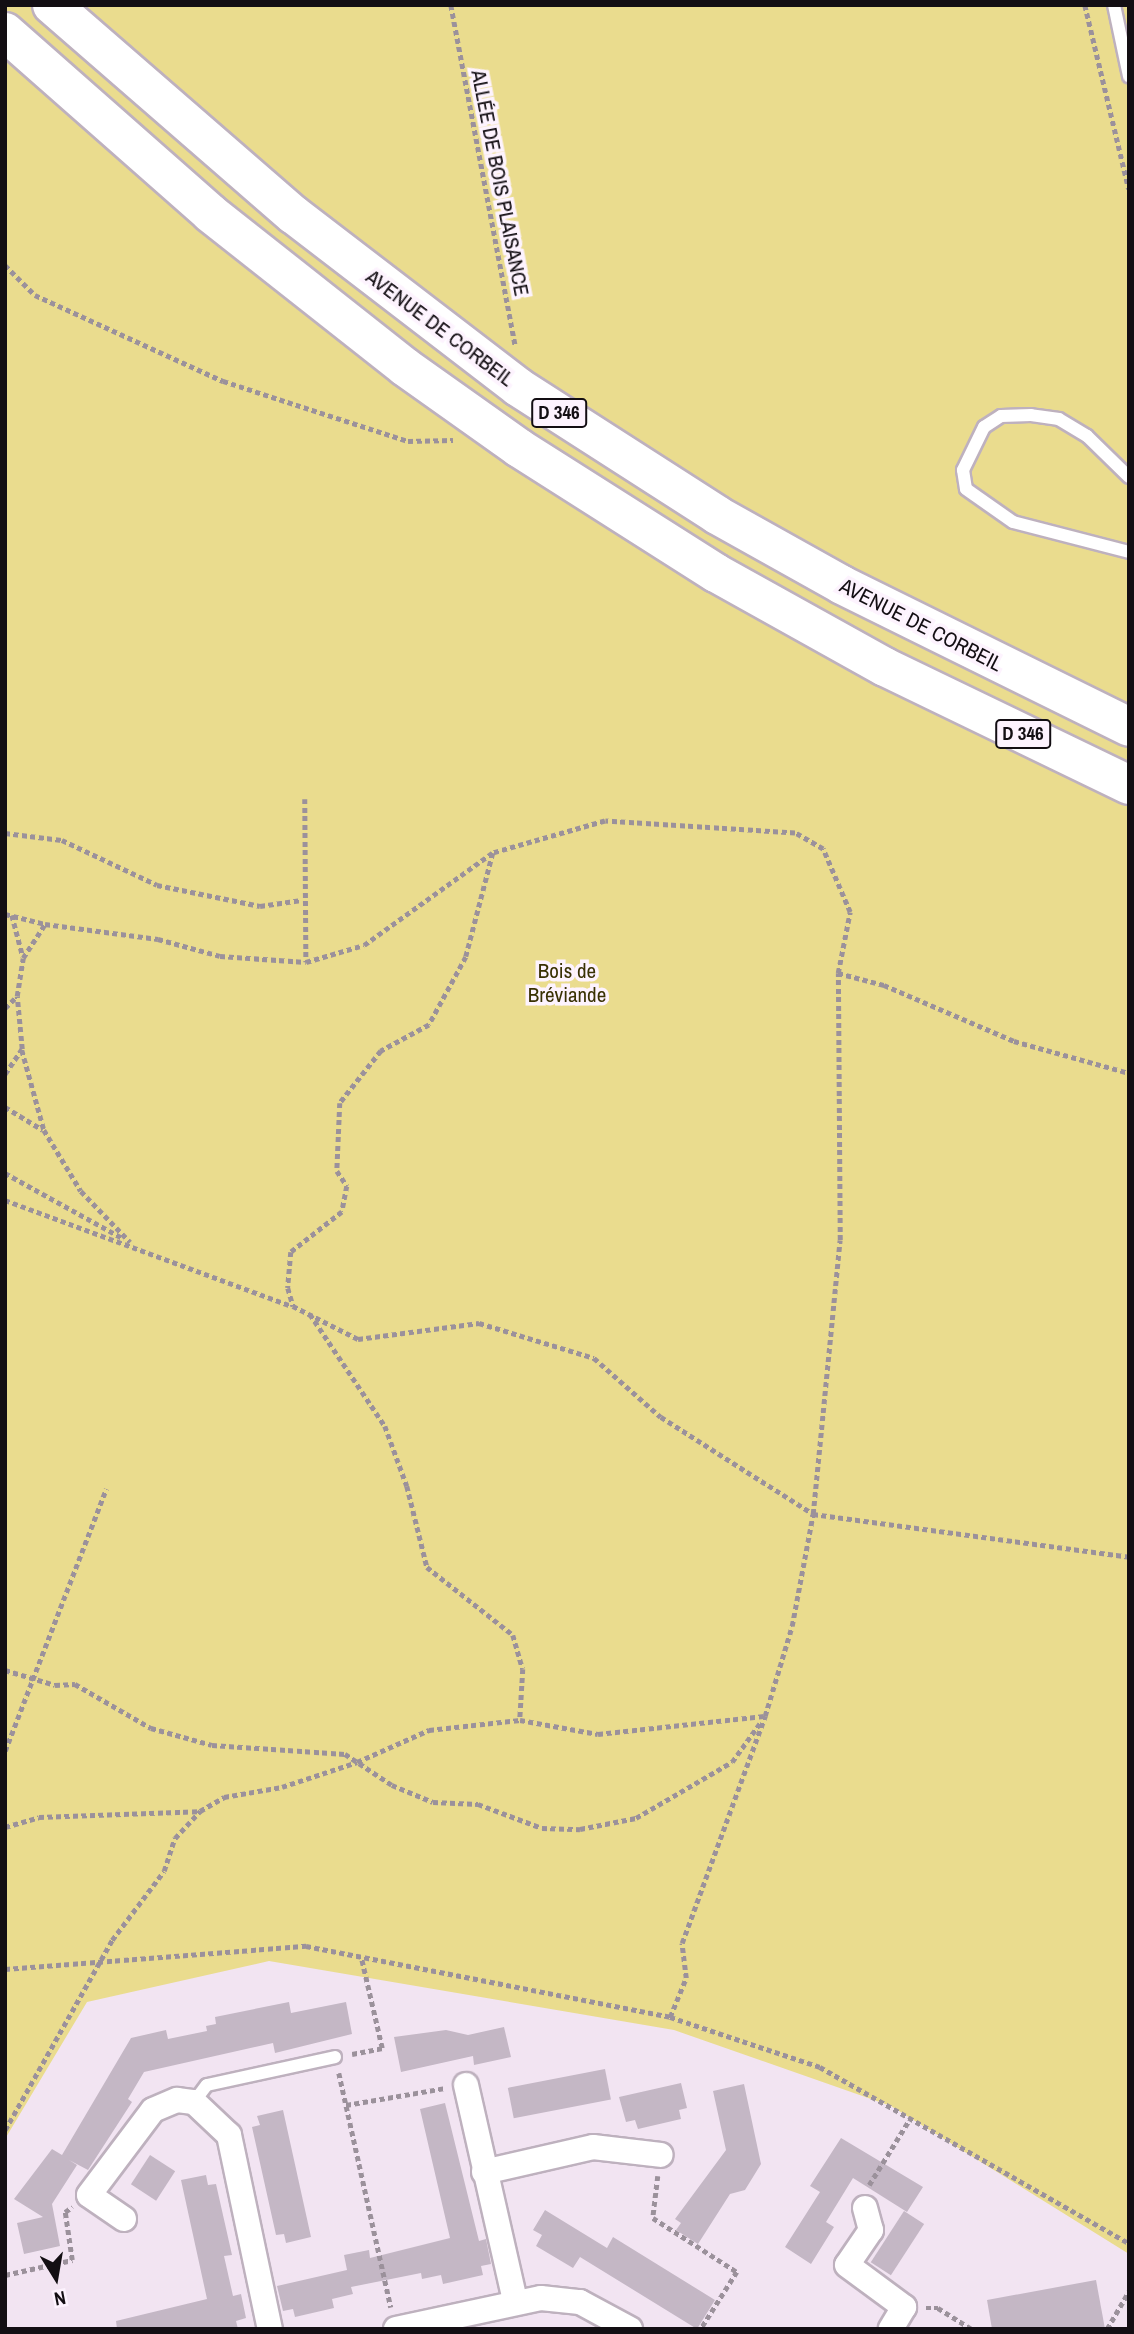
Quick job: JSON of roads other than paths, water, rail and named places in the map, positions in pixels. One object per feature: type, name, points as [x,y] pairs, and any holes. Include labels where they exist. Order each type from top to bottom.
[{"type":"main road","name":"AVENUE DE CORBEIL","points":[[52,5],[294,215],[529,394],[717,515],[842,585],[1129,727]]},
{"type":"main road","name":"D 346","points":[[5,32],[210,213],[384,352],[519,448],[801,620],[1129,785]]},
{"type":"street","points":[[466,2085],[515,2301]]},
{"type":"street","points":[[124,2219],[89,2195],[153,2110],[177,2100],[194,2102],[229,2135],[270,2329]]},
{"type":"street","points":[[484,2172],[593,2147],[661,2155]]},
{"type":"street","points":[[865,2208],[871,2230],[847,2265],[904,2307],[891,2329]]},
{"type":"street","points":[[395,2322],[515,2301],[580,2302],[630,2329]]},
{"type":"lane","points":[[1114,5],[1129,76]]},
{"type":"lane","points":[[1129,477],[1087,436],[1059,419],[1031,415],[1001,416],[984,427],[963,470],[965,489],[1013,522],[1129,552]]},
{"type":"lane","points":[[194,2102],[207,2085],[335,2057]]},
{"type":"park label","name":"Bois de Bréviande","points":[[567,983]]}]
